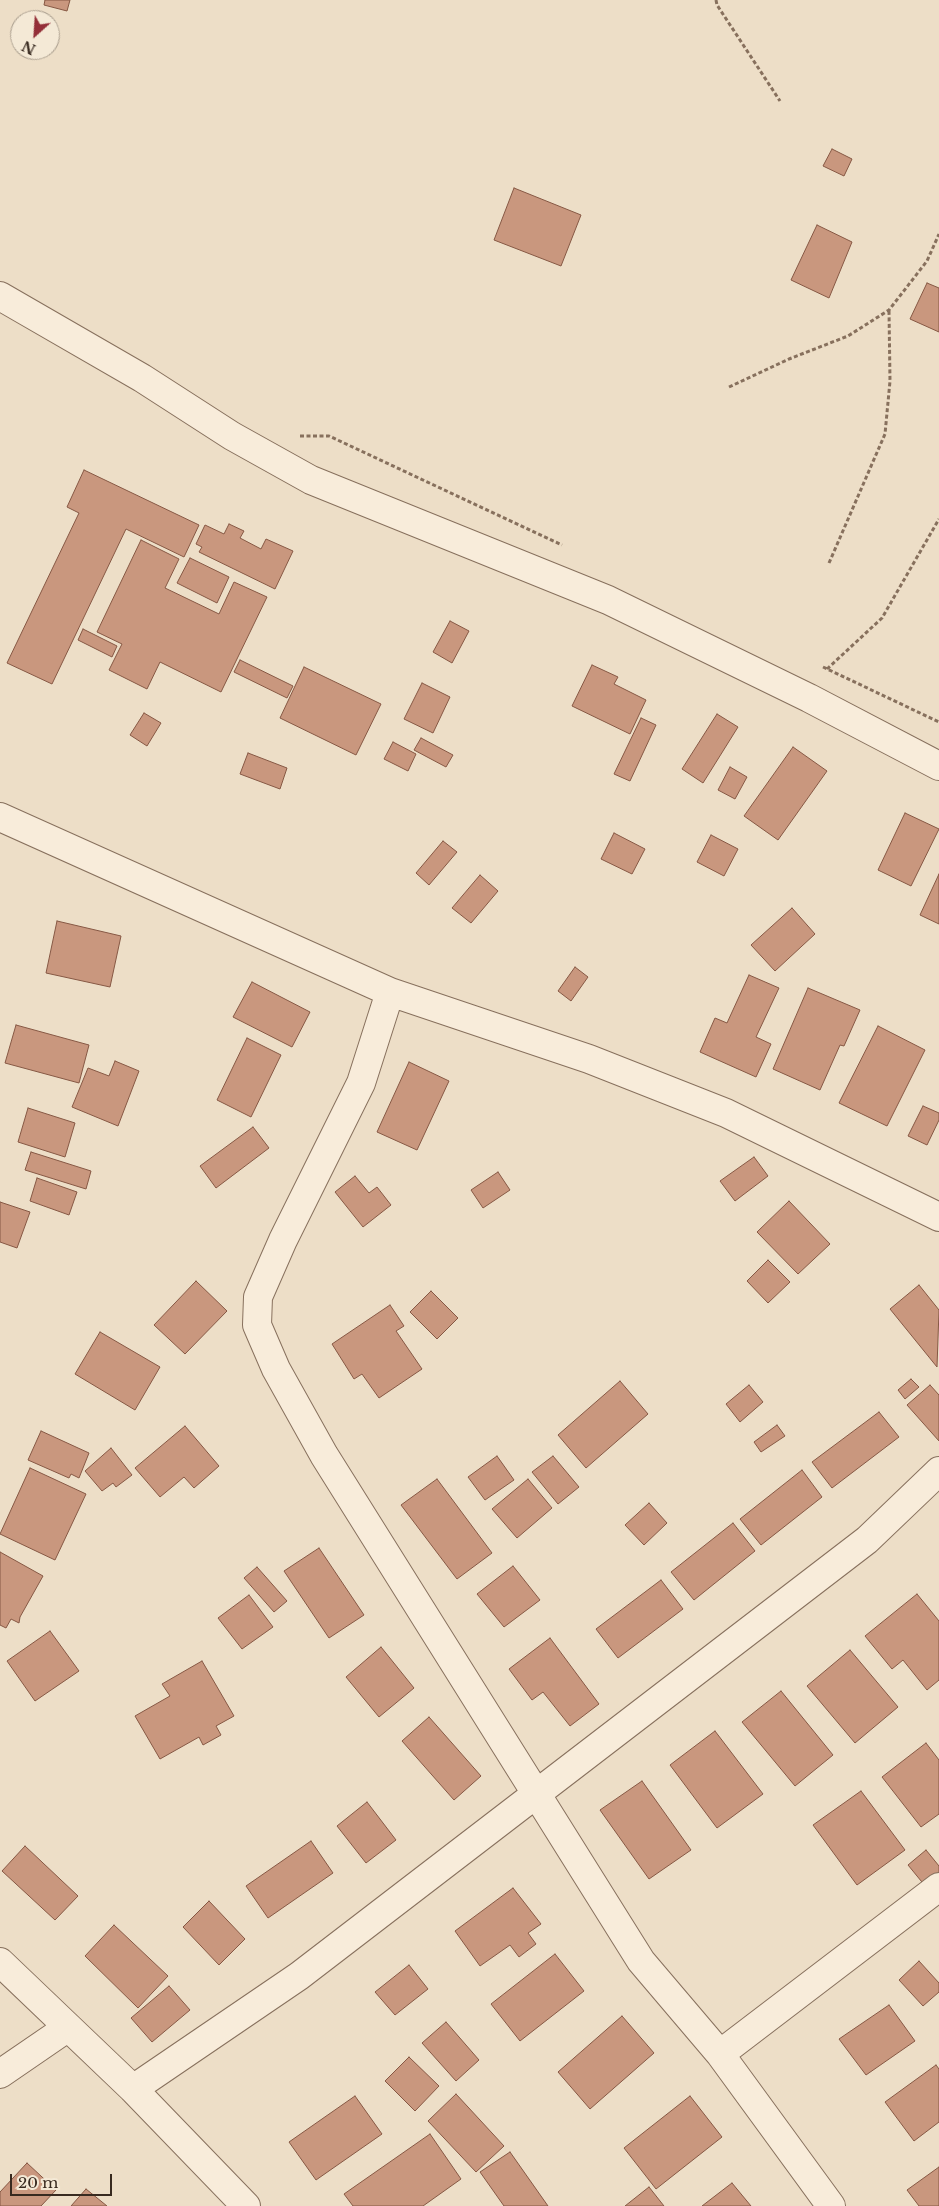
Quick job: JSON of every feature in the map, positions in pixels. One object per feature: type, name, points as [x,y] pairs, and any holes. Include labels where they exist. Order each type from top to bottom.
[{"type":"street","points":[[0,296],[142,378],[232,436],[311,480],[608,600],[809,698],[939,766]]},
{"type":"street","points":[[0,817],[390,992],[589,1059],[726,1113],[939,1217]]},
{"type":"street","points":[[390,992],[360,1083],[258,1297],[257,1325],[276,1369],[324,1455],[640,1960],[720,2054],[831,2206]]},
{"type":"street","points":[[133,2089],[299,1976],[867,1540],[939,1471]]},
{"type":"street","points":[[720,2054],[939,1887]]},
{"type":"street","points":[[0,1962],[133,2089],[246,2206]]},
{"type":"street","points":[[0,2074],[67,2028]]},
{"type":"path","points":[[716,0],[717,5],[780,101]]},
{"type":"path","points":[[729,387],[789,359],[848,336],[889,310],[927,261],[939,234]]},
{"type":"path","points":[[828,564],[885,434],[890,381],[889,310]]},
{"type":"path","points":[[809,698],[827,669],[882,618],[939,518]]},
{"type":"path","points":[[827,669],[939,722]]},
{"type":"building","points":[[45,0],[70,0],[67,11],[44,5]]},
{"type":"building","points":[[832,149],[852,159],[844,176],[823,166]]},
{"type":"building","points":[[514,188],[581,215],[561,266],[494,240]]},
{"type":"building","points":[[817,225],[852,242],[829,298],[791,280]]},
{"type":"building","points":[[927,283],[939,288],[939,332],[910,319]]},
{"type":"building","points":[[84,470],[199,525],[184,557],[126,529],[52,684],[7,663],[79,513],[67,507]]},
{"type":"building","points":[[229,524],[244,531],[240,538],[261,549],[266,539],[293,551],[275,589],[199,552],[202,547],[196,544],[205,525],[224,534]]},
{"type":"building","points":[[141,540],[179,559],[165,588],[219,614],[234,582],[267,597],[221,692],[160,662],[147,689],[109,670],[122,644],[97,632]]},
{"type":"building","points":[[190,558],[229,577],[217,603],[177,583]]},
{"type":"building","points":[[450,621],[469,631],[452,663],[433,652]]},
{"type":"building","points":[[83,629],[117,646],[112,657],[78,640]]},
{"type":"building","points":[[240,660],[293,686],[287,698],[234,672]]},
{"type":"building","points":[[592,665],[618,677],[614,684],[646,700],[630,734],[572,706]]},
{"type":"building","points":[[304,667],[381,704],[356,755],[280,718]]},
{"type":"building","points":[[422,683],[450,697],[433,733],[404,719]]},
{"type":"building","points":[[144,713],[161,723],[147,746],[130,735]]},
{"type":"building","points":[[717,714],[738,727],[703,783],[682,769]]},
{"type":"building","points":[[641,718],[656,725],[630,781],[614,774]]},
{"type":"building","points":[[421,738],[453,755],[446,767],[414,750]]},
{"type":"building","points":[[393,742],[416,754],[408,771],[384,759]]},
{"type":"building","points":[[793,747],[827,771],[778,840],[744,816]]},
{"type":"building","points":[[248,753],[287,768],[280,789],[240,774]]},
{"type":"building","points":[[730,767],[747,777],[735,799],[718,790]]},
{"type":"building","points":[[905,813],[939,829],[911,886],[878,870]]},
{"type":"building","points":[[614,833],[645,849],[632,874],[601,859]]},
{"type":"building","points":[[711,835],[738,849],[724,876],[697,862]]},
{"type":"building","points":[[443,841],[457,852],[429,885],[416,873]]},
{"type":"building","points":[[939,874],[939,924],[920,915]]},
{"type":"building","points":[[480,875],[498,891],[471,923],[452,908]]},
{"type":"building","points":[[792,908],[815,934],[775,971],[751,945]]},
{"type":"building","points":[[57,921],[121,936],[110,987],[46,973]]},
{"type":"building","points":[[575,967],[588,977],[571,1001],[558,991]]},
{"type":"building","points":[[749,975],[779,988],[756,1037],[771,1044],[756,1077],[700,1052],[715,1018],[727,1023]]},
{"type":"building","points":[[252,982],[310,1012],[292,1047],[233,1017]]},
{"type":"building","points":[[808,988],[860,1010],[844,1046],[840,1045],[820,1090],[773,1069]]},
{"type":"building","points":[[16,1025],[89,1045],[79,1083],[5,1063]]},
{"type":"building","points":[[878,1026],[925,1050],[887,1126],[839,1103]]},
{"type":"building","points":[[247,1038],[281,1055],[251,1117],[217,1100]]},
{"type":"building","points":[[115,1061],[139,1071],[118,1126],[72,1107],[88,1068],[109,1076]]},
{"type":"building","points":[[409,1062],[449,1081],[417,1150],[377,1132]]},
{"type":"building","points":[[923,1106],[939,1113],[939,1120],[927,1145],[908,1136]]},
{"type":"building","points":[[28,1108],[75,1123],[65,1157],[18,1142]]},
{"type":"building","points":[[253,1127],[269,1148],[216,1188],[200,1166]]},
{"type":"building","points":[[31,1152],[91,1171],[86,1189],[25,1170]]},
{"type":"building","points":[[754,1157],[768,1176],[735,1201],[720,1181]]},
{"type":"building","points":[[498,1172],[510,1190],[483,1208],[471,1190]]},
{"type":"building","points":[[355,1176],[369,1193],[377,1187],[391,1205],[363,1227],[335,1192]]},
{"type":"building","points":[[37,1178],[77,1192],[69,1215],[30,1201]]},
{"type":"building","points":[[789,1201],[830,1244],[798,1274],[757,1232]]},
{"type":"building","points":[[0,1202],[30,1212],[17,1248],[0,1242]]},
{"type":"building","points":[[768,1260],[790,1282],[768,1303],[747,1281]]},
{"type":"building","points":[[196,1281],[227,1311],[185,1354],[154,1325]]},
{"type":"building","points":[[919,1285],[939,1310],[937,1367],[890,1309]]},
{"type":"building","points":[[431,1291],[458,1318],[437,1339],[410,1312]]},
{"type":"building","points":[[390,1305],[404,1326],[396,1331],[422,1369],[379,1398],[362,1374],[354,1379],[332,1344]]},
{"type":"building","points":[[100,1332],[160,1367],[135,1410],[75,1374]]},
{"type":"building","points":[[911,1379],[919,1387],[905,1399],[898,1390]]},
{"type":"building","points":[[620,1381],[648,1414],[586,1468],[558,1435]]},
{"type":"building","points":[[749,1385],[763,1402],[740,1422],[726,1404]]},
{"type":"building","points":[[930,1385],[939,1395],[939,1441],[907,1405]]},
{"type":"building","points":[[879,1412],[899,1437],[832,1488],[812,1462]]},
{"type":"building","points":[[777,1425],[785,1436],[761,1452],[754,1442]]},
{"type":"building","points":[[185,1426],[219,1466],[194,1488],[184,1477],[160,1497],[135,1468]]},
{"type":"building","points":[[41,1431],[89,1453],[79,1478],[71,1474],[69,1478],[28,1460]]},
{"type":"building","points":[[111,1448],[132,1475],[116,1487],[113,1483],[102,1491],[85,1471]]},
{"type":"building","points":[[497,1456],[514,1480],[485,1500],[468,1477]]},
{"type":"building","points":[[553,1456],[579,1487],[558,1504],[532,1472]]},
{"type":"building","points":[[30,1468],[86,1494],[55,1560],[0,1534]]},
{"type":"building","points":[[802,1470],[822,1497],[761,1545],[740,1519]]},
{"type":"building","points":[[437,1479],[492,1553],[457,1579],[401,1505]]},
{"type":"building","points":[[528,1479],[552,1508],[517,1538],[492,1509]]},
{"type":"building","points":[[649,1503],[667,1523],[644,1545],[625,1525]]},
{"type":"building","points":[[733,1523],[755,1551],[694,1600],[671,1572]]},
{"type":"building","points":[[319,1548],[364,1615],[329,1638],[284,1571]]},
{"type":"building","points":[[0,1552],[43,1576],[20,1617],[19,1623],[11,1619],[6,1628],[0,1625]]},
{"type":"building","points":[[513,1566],[540,1600],[504,1627],[477,1594]]},
{"type":"building","points":[[257,1567],[287,1601],[274,1612],[244,1578]]},
{"type":"building","points":[[661,1580],[683,1609],[618,1658],[596,1629]]},
{"type":"building","points":[[917,1594],[939,1621],[939,1680],[927,1690],[903,1660],[892,1669],[865,1636]]},
{"type":"building","points":[[249,1595],[273,1627],[242,1649],[218,1618]]},
{"type":"building","points":[[50,1631],[79,1671],[35,1701],[7,1661]]},
{"type":"building","points":[[550,1638],[599,1704],[570,1726],[543,1692],[532,1700],[509,1669]]},
{"type":"building","points":[[381,1647],[414,1688],[379,1717],[346,1677]]},
{"type":"building","points":[[850,1650],[898,1707],[855,1743],[807,1686]]},
{"type":"building","points":[[202,1661],[234,1716],[216,1726],[221,1735],[203,1745],[199,1737],[160,1759],[135,1716],[170,1696],[162,1684]]},
{"type":"building","points":[[781,1691],[833,1755],[795,1786],[742,1722]]},
{"type":"building","points":[[429,1717],[481,1776],[454,1800],[402,1741]]},
{"type":"building","points":[[715,1731],[763,1794],[717,1828],[670,1765]]},
{"type":"building","points":[[926,1743],[939,1760],[939,1814],[921,1827],[882,1777]]},
{"type":"building","points":[[642,1781],[691,1850],[649,1879],[600,1810]]},
{"type":"building","points":[[861,1791],[905,1850],[857,1885],[813,1825]]},
{"type":"building","points":[[367,1802],[396,1840],[366,1863],[337,1826]]},
{"type":"building","points":[[311,1841],[333,1873],[268,1918],[246,1886]]},
{"type":"building","points":[[25,1846],[78,1896],[55,1920],[2,1871]]},
{"type":"building","points":[[926,1850],[939,1866],[939,1876],[926,1887],[908,1865]]},
{"type":"building","points":[[513,1888],[541,1924],[528,1933],[536,1944],[519,1957],[510,1945],[480,1966],[455,1931]]},
{"type":"building","points":[[209,1901],[245,1939],[219,1965],[183,1927]]},
{"type":"building","points":[[114,1925],[168,1976],[138,2008],[85,1956]]},
{"type":"building","points":[[555,1954],[584,1991],[520,2041],[491,2004]]},
{"type":"building","points":[[919,1961],[939,1983],[939,1992],[923,2006],[899,1980]]},
{"type":"building","points":[[409,1965],[428,1989],[395,2015],[375,1992]]},
{"type":"building","points":[[169,1986],[190,2010],[152,2042],[131,2018]]},
{"type":"building","points":[[889,2005],[915,2041],[866,2075],[839,2039]]},
{"type":"building","points":[[622,2016],[654,2053],[590,2109],[558,2072]]},
{"type":"building","points":[[446,2022],[479,2060],[456,2081],[422,2043]]},
{"type":"building","points":[[409,2057],[439,2086],[415,2111],[385,2081]]},
{"type":"building","points":[[936,2065],[939,2069],[939,2122],[914,2141],[885,2102]]},
{"type":"building","points":[[456,2094],[504,2146],[476,2172],[428,2121]]},
{"type":"building","points":[[355,2096],[382,2134],[316,2180],[289,2142]]},
{"type":"building","points":[[690,2096],[722,2137],[656,2189],[624,2148]]},
{"type":"building","points":[[430,2134],[461,2179],[423,2206],[353,2206],[344,2194]]},
{"type":"building","points":[[510,2152],[548,2206],[504,2206],[480,2172]]},
{"type":"building","points":[[27,2163],[56,2190],[41,2206],[0,2206],[0,2192]]},
{"type":"building","points":[[939,2167],[939,2206],[919,2206],[907,2190]]},
{"type":"building","points":[[732,2183],[751,2206],[702,2206]]},
{"type":"building","points":[[649,2187],[664,2206],[625,2206]]},
{"type":"building","points":[[86,2189],[107,2206],[71,2206]]}]
